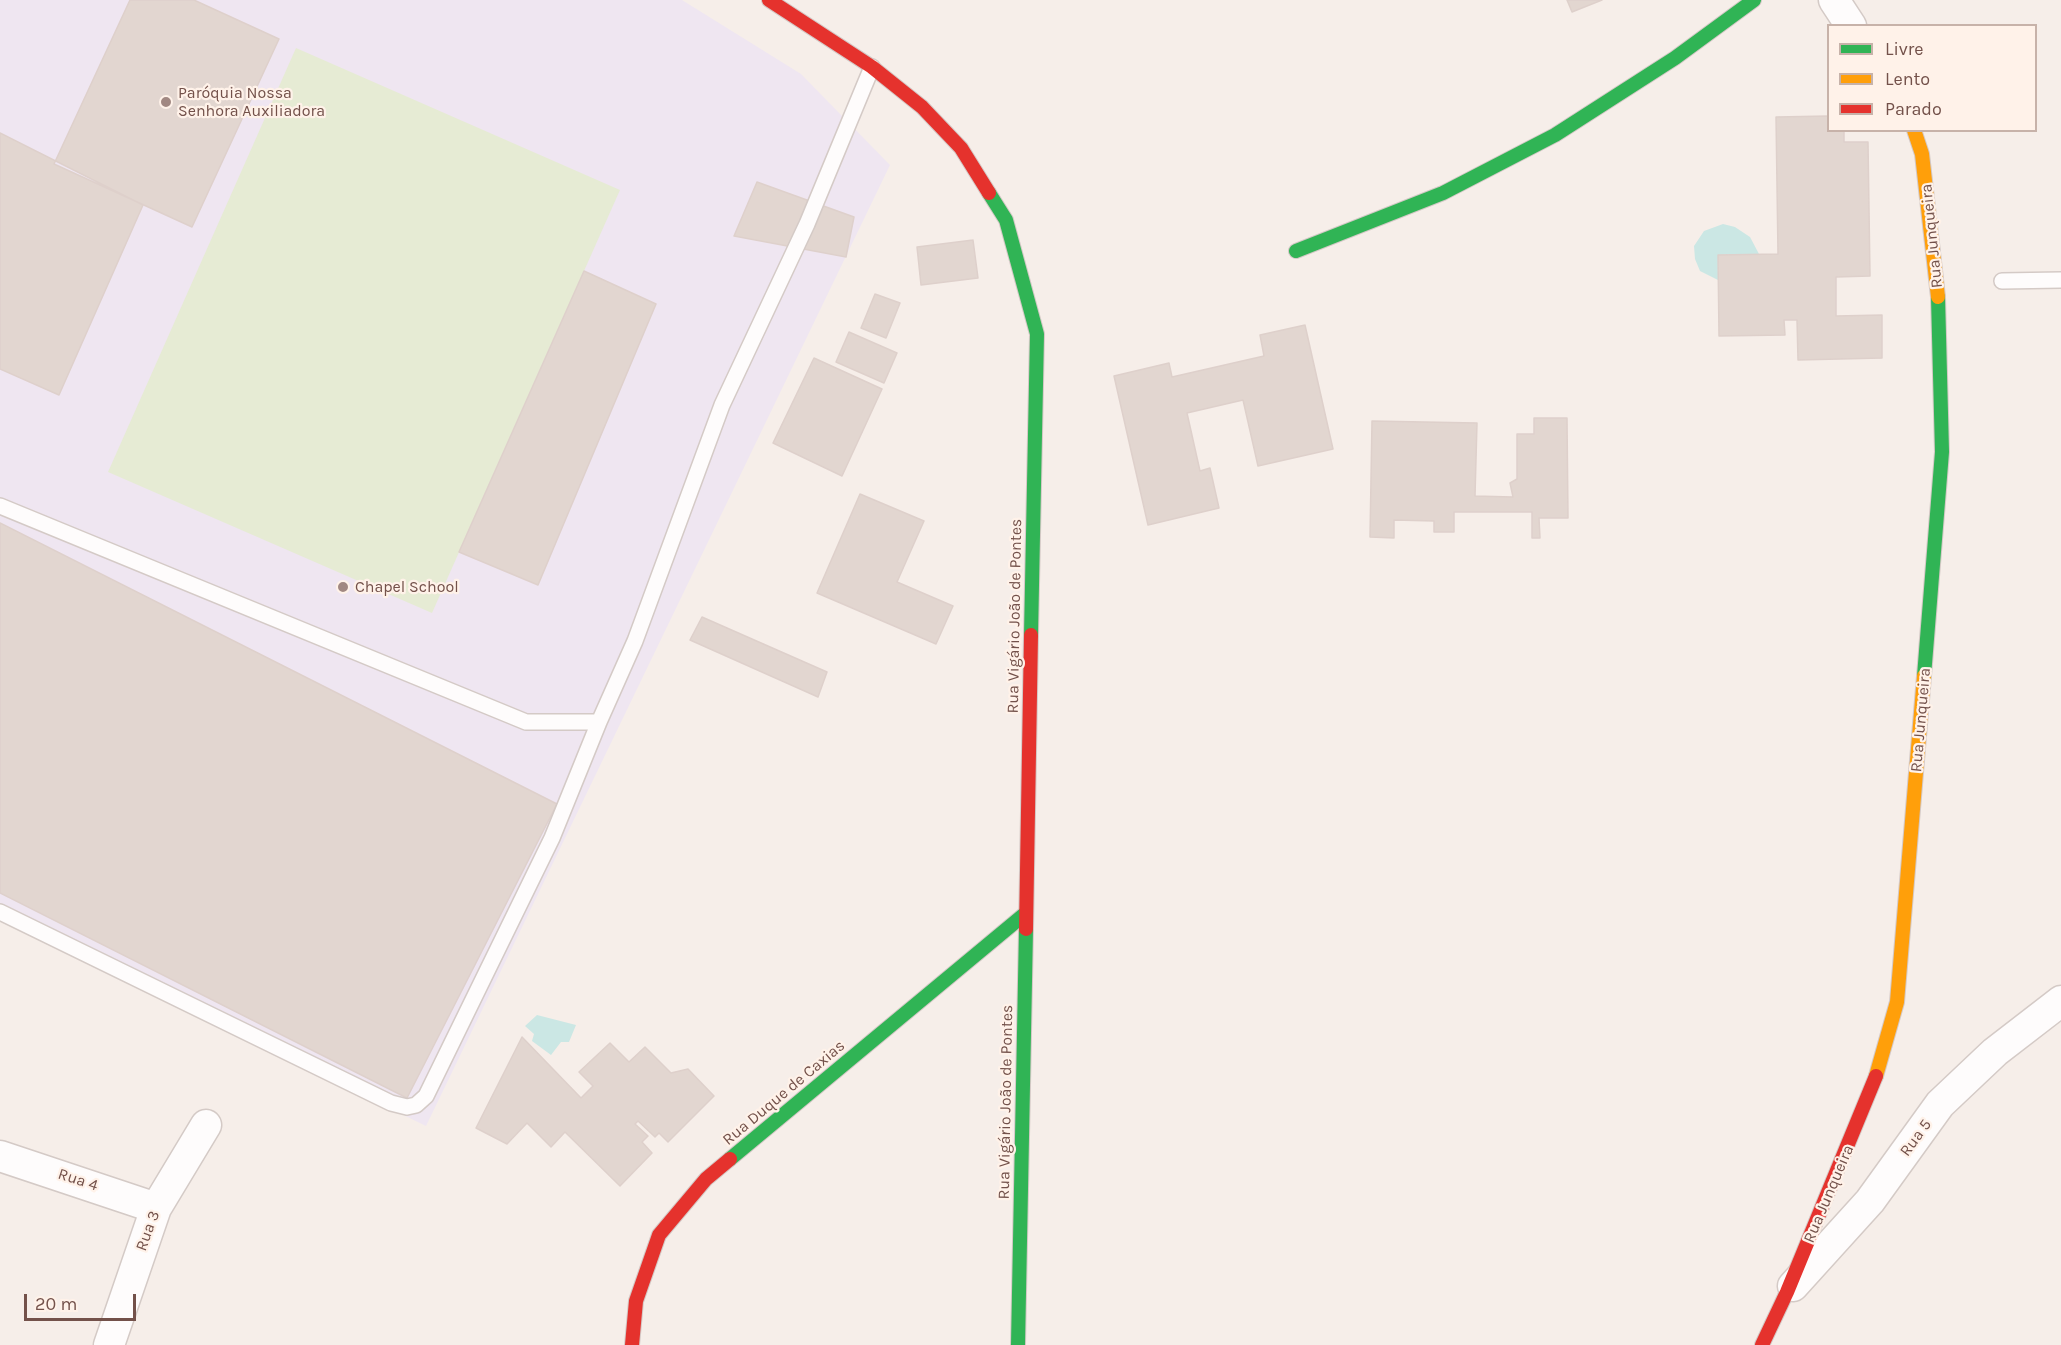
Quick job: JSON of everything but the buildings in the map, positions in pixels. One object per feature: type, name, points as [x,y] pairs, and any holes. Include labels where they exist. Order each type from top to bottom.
[{"type":"street","name":"Rua Vigário João de Pontes","points":[[769,0],[872,68],[922,107],[961,148],[1006,220],[1037,334],[1018,1345]]},
{"type":"street","points":[[1296,251],[1443,193],[1555,135],[1675,58],[1754,0]]},
{"type":"street","points":[[1834,0],[1850,24]]},
{"type":"street","name":"Rua Junqueira","points":[[1762,1345],[1787,1292],[1865,1108],[1882,1058],[1897,1002],[1942,452],[1938,284],[1922,154],[1915,132]]},
{"type":"street","name":"Rua Duque de Caxias","points":[[632,1345],[636,1301],[659,1234],[706,1179],[1026,913]]},
{"type":"street","name":"Rua 5","points":[[1787,1292],[1870,1201],[1940,1104],[1995,1052],[2061,1001]]},
{"type":"street","name":"Rua 3","points":[[109,1345],[156,1208],[206,1125]]},
{"type":"street","name":"Rua 4","points":[[0,1156],[156,1208]]},
{"type":"lane","points":[[0,912],[380,1098],[407,1107],[426,1096],[552,838],[635,641],[723,405],[807,224],[872,68]]},
{"type":"lane","points":[[2002,281],[2061,280]]},
{"type":"lane","points":[[0,506],[526,722],[599,723]]},
{"type":"shaded area","name":"Chapel School","points":[[0,0],[682,0],[801,74],[890,165],[426,1126],[0,918]]},
{"type":"green space","points":[[296,48],[620,190],[432,613],[108,472]]},
{"type":"water","points":[[1723,224],[1735,227],[1750,237],[1759,254],[1718,255],[1718,280],[1700,271],[1695,259],[1694,246],[1704,231]]},
{"type":"water","points":[[537,1015],[576,1025],[569,1042],[561,1042],[551,1055],[532,1041],[534,1034],[525,1026]]},
{"type":"traffic: fast","points":[[1296,251],[1443,193],[1555,135],[1675,58],[1754,0]]},
{"type":"traffic: fast","points":[[989,193],[1006,220],[1037,334],[1031,635]]},
{"type":"traffic: fast","points":[[1924,676],[1942,452],[1938,297]]},
{"type":"traffic: fast","points":[[730,1159],[1026,913]]},
{"type":"traffic: fast","points":[[1018,1345],[1026,929]]},
{"type":"traffic: slow","points":[[1915,132],[1922,154],[1938,297]]},
{"type":"traffic: slow","points":[[1876,1076],[1897,1002],[1924,676]]},
{"type":"traffic: jam","points":[[769,0],[872,67],[922,107],[961,148],[989,193]]},
{"type":"traffic: jam","points":[[1026,929],[1031,635]]},
{"type":"traffic: jam","points":[[1762,1345],[1787,1292],[1876,1076]]},
{"type":"traffic: jam","points":[[632,1345],[636,1301],[659,1235],[706,1179],[730,1159]]},
{"type":"place","name":"Paróquia Nossa Senhora Auxiliadora","points":[[166,102]]},
{"type":"place","name":"Chapel School","points":[[343,587]]}]
